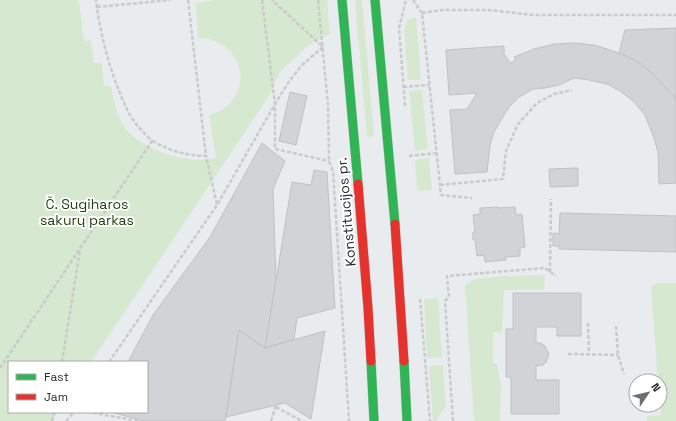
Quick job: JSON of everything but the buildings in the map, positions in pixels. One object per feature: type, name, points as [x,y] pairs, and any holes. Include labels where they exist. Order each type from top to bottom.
[{"type":"main road","name":"Konstitucijos pr.","points":[[342,0],[368,308],[374,421]]},
{"type":"main road","points":[[375,0],[393,190],[406,421]]},
{"type":"path","points":[[96,0],[110,66],[118,90],[129,114],[141,130],[152,141],[173,152],[206,156]]},
{"type":"path","points":[[97,7],[170,0]]},
{"type":"path","points":[[188,0],[206,156],[217,205]]},
{"type":"path","points":[[262,0],[275,104],[275,149],[329,161]]},
{"type":"path","points":[[272,0],[323,47]]},
{"type":"path","points":[[318,0],[328,105],[329,161],[333,172],[349,421]]},
{"type":"path","points":[[413,0],[422,13],[441,195],[472,198]]},
{"type":"path","points":[[422,13],[442,10],[489,10],[533,15],[676,15]]},
{"type":"path","points":[[110,361],[217,205],[288,83],[302,65],[323,47]]},
{"type":"path","points":[[404,87],[429,85]]},
{"type":"path","points":[[440,185],[503,179],[506,151],[518,124],[537,103],[554,94],[572,90]]},
{"type":"path","points":[[0,368],[152,141]]},
{"type":"path","points":[[409,156],[437,153]]},
{"type":"path","points":[[550,272],[551,199]]},
{"type":"path","points":[[62,361],[80,249]]},
{"type":"path","points":[[453,421],[444,301],[449,297],[447,276],[545,268],[556,276]]},
{"type":"path","points":[[588,323],[589,354]]},
{"type":"path","points":[[616,326],[618,355],[624,374]]},
{"type":"path","points":[[568,354],[618,355]]},
{"type":"path","points":[[271,421],[276,406],[302,421]]},
{"type":"path","points":[[66,421],[73,413]]},
{"type":"path","points":[[94,413],[139,421]]},
{"type":"green space","name":"Č. Sugiharos sakurų parkas","points":[[0,0],[79,0],[84,41],[91,40],[94,63],[102,63],[104,86],[111,86],[118,114],[126,129],[144,144],[156,150],[181,158],[205,160],[216,158],[209,115],[225,108],[230,103],[237,93],[240,82],[240,71],[236,60],[230,51],[221,44],[210,39],[198,38],[196,3],[215,0],[327,0],[330,34],[311,43],[280,72],[270,94],[92,361],[8,361],[8,413],[57,413],[52,421],[0,421]]},
{"type":"green space","points":[[355,0],[362,0],[374,136],[367,137]]},
{"type":"green space","points":[[416,17],[421,80],[408,80],[404,31],[407,20]]},
{"type":"green space","points":[[422,90],[428,149],[415,151],[409,91]]},
{"type":"green space","points":[[429,158],[432,190],[417,191],[415,160]]},
{"type":"green space","points":[[545,275],[544,290],[504,290],[502,333],[493,332],[493,363],[497,364],[501,386],[500,421],[474,421],[465,285],[475,279],[503,276]]},
{"type":"green space","points":[[657,283],[676,283],[676,421],[647,421],[647,416],[668,413],[668,373],[657,373],[651,287]]},
{"type":"green space","points":[[438,298],[442,357],[427,358],[424,299]]},
{"type":"green space","points":[[443,365],[446,406],[436,421],[433,421],[429,366]]},
{"type":"traffic: fast","points":[[342,0],[358,184]]},
{"type":"traffic: fast","points":[[375,0],[395,224]]},
{"type":"traffic: fast","points":[[371,361],[374,421]]},
{"type":"traffic: fast","points":[[404,361],[407,421]]},
{"type":"traffic: jam","points":[[358,184],[371,361]]},
{"type":"traffic: jam","points":[[395,224],[404,361]]}]
